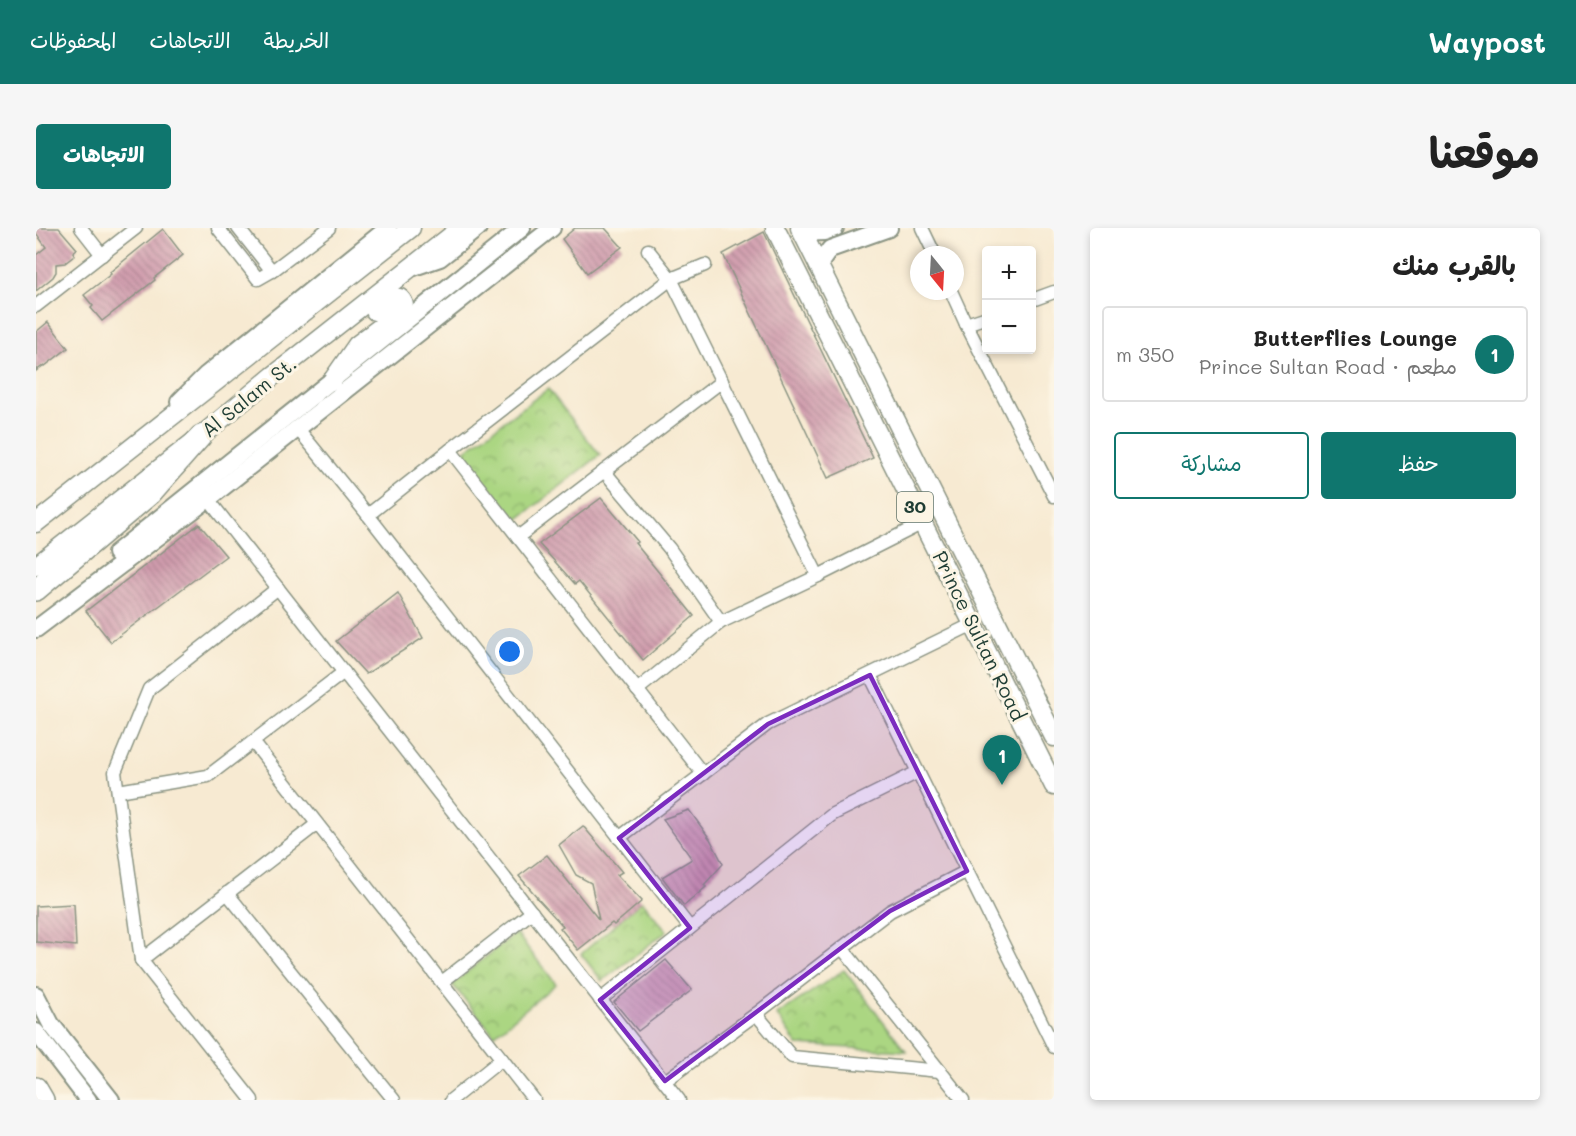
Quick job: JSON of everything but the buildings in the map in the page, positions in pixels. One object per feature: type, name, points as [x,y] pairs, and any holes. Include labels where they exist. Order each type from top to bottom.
[{"type":"highway","points":[[36,590],[150,494],[201,436]]},
{"type":"highway","points":[[36,1088],[43,1100]]},
{"type":"main road","points":[[131,447],[206,375],[388,228]]},
{"type":"main road","name":"Al Salam St.","points":[[36,523],[411,228]]},
{"type":"main road","name":"Al Salam St.","points":[[36,566],[461,228]]},
{"type":"main road","points":[[413,267],[440,258],[478,228]]},
{"type":"main road","points":[[125,562],[116,553],[522,228]]},
{"type":"main road","points":[[36,629],[208,499],[552,228]]},
{"type":"main road","name":"Prince Sultan Road","points":[[775,228],[1054,786]]},
{"type":"main road","points":[[801,231],[824,232],[835,228]]},
{"type":"main road","points":[[818,266],[831,249],[889,228]]},
{"type":"main road","name":"Prince Sultan Road","points":[[801,231],[1049,717],[1054,737]]},
{"type":"main road","points":[[273,376],[338,339],[392,298],[400,298],[403,301],[402,311],[357,345],[332,381]]},
{"type":"main road","points":[[36,995],[51,1024],[111,1100]]},
{"type":"main road","points":[[36,1032],[88,1100]]},
{"type":"street","points":[[81,228],[102,255]]},
{"type":"street","points":[[36,306],[136,228]]},
{"type":"street","points":[[218,228],[258,279],[329,228]]},
{"type":"street","points":[[238,228],[272,271]]},
{"type":"street","points":[[922,228],[931,246]]},
{"type":"street","points":[[648,250],[671,279],[818,576]]},
{"type":"street","points":[[368,515],[671,279],[705,265]]},
{"type":"street","points":[[1036,299],[1054,292]]},
{"type":"street","points":[[955,300],[1054,496]]},
{"type":"street","points":[[966,324],[982,319]]},
{"type":"street","points":[[518,537],[722,381]]},
{"type":"street","points":[[298,429],[368,515],[690,928]]},
{"type":"street","points":[[450,450],[703,774]]},
{"type":"street","points":[[604,471],[669,548],[721,622]]},
{"type":"street","points":[[208,499],[679,1100]]},
{"type":"street","points":[[637,690],[721,622],[923,523]]},
{"type":"street","points":[[252,1100],[141,960],[115,772],[149,689],[278,588]]},
{"type":"street","points":[[619,838],[768,724],[973,624]]},
{"type":"street","points":[[118,791],[208,776],[344,672]]},
{"type":"street","points":[[870,675],[1054,1047]]},
{"type":"street","points":[[253,742],[534,1100]]},
{"type":"street","points":[[600,1000],[833,814],[918,772]]},
{"type":"street","points":[[141,960],[317,824]]},
{"type":"street","points":[[664,1081],[890,911],[967,871]]},
{"type":"street","points":[[227,893],[394,1100]]},
{"type":"street","points":[[442,982],[532,912]]},
{"type":"street","points":[[842,948],[963,1100]]},
{"type":"street","points":[[756,1014],[792,1057],[940,1071]]},
{"type":"street","points":[[452,1100],[502,1059]]},
{"type":"highlighted area","points":[[870,675],[967,871],[890,911],[665,1081],[600,1000],[690,928],[619,838],[768,724]]},
{"type":"green space","points":[[548,389],[600,455],[516,521],[459,455]]},
{"type":"green space","points":[[642,901],[667,931],[602,981],[581,954]]},
{"type":"green space","points":[[516,933],[556,984],[494,1035],[452,984]]},
{"type":"green space","points":[[844,970],[906,1051],[797,1045],[777,1015]]},
{"type":"place","name":"Butterflies Lounge","points":[[1002,785]]}]
